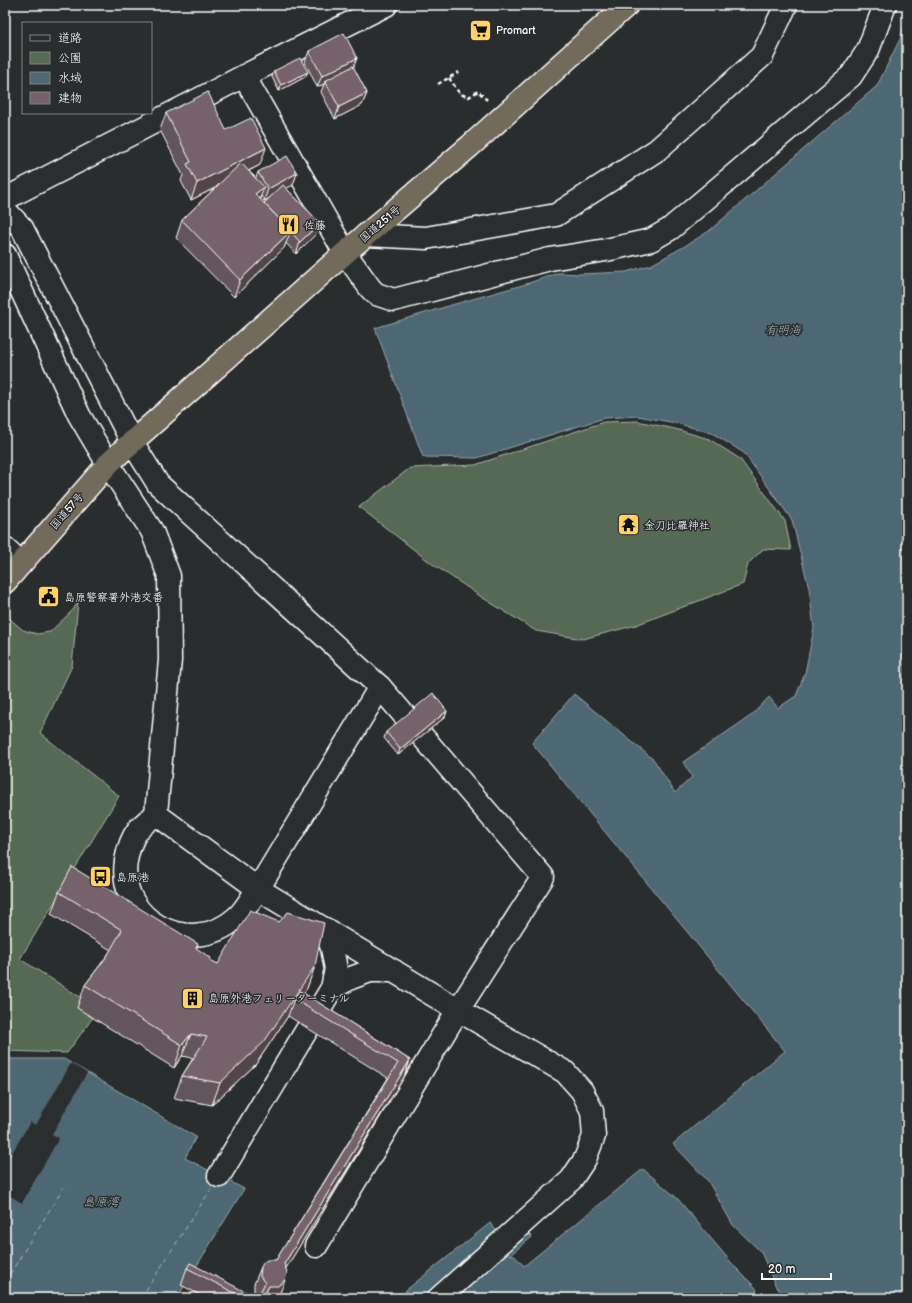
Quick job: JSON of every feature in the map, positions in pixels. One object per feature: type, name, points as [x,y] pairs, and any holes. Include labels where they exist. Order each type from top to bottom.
[{"type":"highway","name":"国道251号","points":[[132,442],[345,253],[464,151],[627,5]]},
{"type":"highway","name":"国道57号","points":[[5,582],[108,464],[132,442]]},
{"type":"street","points":[[5,199],[386,5]]},
{"type":"street","points":[[366,235],[426,238],[556,215],[657,150],[762,56],[786,5]]},
{"type":"street","points":[[244,76],[345,253],[376,294],[394,300],[550,258],[606,250],[651,240],[670,230],[852,76],[868,50],[885,5]]},
{"type":"street","points":[[5,210],[22,228],[132,442],[158,484],[380,687],[543,877],[458,1010],[316,1246]]},
{"type":"street","points":[[5,255],[79,415],[108,464],[152,531],[168,576],[170,660],[156,814],[138,830],[128,849],[125,870],[129,890],[139,910],[154,924],[174,933],[196,936],[218,930],[237,918],[258,889],[380,687]]},
{"type":"street","points":[[5,548],[21,563]]},
{"type":"street","points":[[156,814],[258,889],[458,1010],[565,1072],[582,1091],[592,1111],[594,1136],[585,1159],[571,1180],[440,1298]]},
{"type":"street","points":[[219,1176],[332,988],[336,969],[332,948],[325,929]]},
{"type":"street","points":[[332,988],[351,978],[370,971],[394,971]]},
{"type":"path","points":[[438,84],[459,72]]},
{"type":"path","points":[[449,78],[460,94],[470,97],[478,91],[501,117]]},
{"type":"green space","points":[[637,421],[675,429],[709,439],[740,459],[785,521],[791,550],[763,549],[748,564],[743,584],[636,625],[583,639],[536,631],[431,563],[359,507],[410,468],[475,465],[604,422]]},
{"type":"green space","points":[[78,602],[72,666],[40,733],[119,796],[20,959],[99,1009],[67,1053],[5,1051],[5,624],[10,619],[23,630],[37,634],[50,632],[73,610]]},
{"type":"water","name":"有明海","points":[[907,17],[907,1298],[788,1298],[776,1287],[761,1252],[733,1225],[708,1181],[673,1144],[785,1051],[532,743],[574,694],[654,760],[675,793],[692,777],[683,762],[752,715],[769,697],[778,708],[796,696],[805,673],[814,628],[809,588],[792,520],[744,453],[712,433],[676,423],[638,416],[604,418],[477,458],[423,457],[375,328],[526,284],[558,273],[580,274],[626,272],[651,265],[685,246],[709,231],[877,86],[900,39]]},
{"type":"water","name":"島原湾","points":[[5,1059],[64,1059],[196,1137],[185,1158],[244,1189],[177,1298],[5,1298]]},
{"type":"water","points":[[643,1169],[677,1198],[735,1267],[756,1288],[758,1298],[409,1298],[405,1291],[490,1223],[499,1234],[517,1222],[532,1237],[510,1255],[513,1254],[524,1266]]},
{"type":"pier","points":[[71,1063],[87,1073],[52,1134],[59,1138],[22,1203],[5,1193],[5,1165],[30,1122],[36,1125]]},
{"type":"building","points":[[344,33],[357,58],[322,76],[309,51]]},
{"type":"building","points":[[300,58],[308,72],[281,85],[274,71]]},
{"type":"building","points":[[353,66],[367,93],[339,107],[325,81]]},
{"type":"building","points":[[208,92],[226,130],[251,118],[266,148],[197,183],[187,164],[191,162],[166,113]]},
{"type":"building","points":[[287,156],[297,173],[268,189],[258,172]]},
{"type":"building","points":[[241,163],[264,187],[255,194],[291,231],[240,280],[182,220]]},
{"type":"building","points":[[283,185],[320,223],[300,242],[264,203]]},
{"type":"building","points":[[433,693],[447,711],[400,749],[386,732]]},
{"type":"building","name":"島原外港フェリーターミナル","points":[[72,867],[198,944],[196,948],[211,958],[210,960],[218,964],[250,910],[279,922],[288,912],[324,923],[315,966],[264,1042],[220,1083],[182,1076],[207,1037],[191,1034],[182,1045],[85,985],[107,956],[122,930],[59,892]]},
{"type":"building","points":[[300,991],[410,1060],[284,1264],[287,1272],[285,1280],[278,1286],[269,1286],[263,1298],[257,1298],[265,1283],[260,1276],[263,1263],[267,1260],[276,1260],[398,1063],[294,999]]},
{"type":"building","points":[[190,1263],[257,1298],[244,1298],[187,1268]]},
{"type":"ferry route","points":[[5,1282],[65,1185]]},
{"type":"ferry route","points":[[141,1298],[213,1186]]},
{"type":"place","name":"Promart","points":[[480,30]]},
{"type":"place","name":"佐藤","points":[[289,225]]},
{"type":"place","name":"金刀比羅神社","points":[[629,525]]},
{"type":"place","name":"島原警察署外港交番","points":[[49,597]]},
{"type":"place","name":"島原港","points":[[100,877]]},
{"type":"place","name":"島原外港フェリーターミナル","points":[[192,998]]}]
